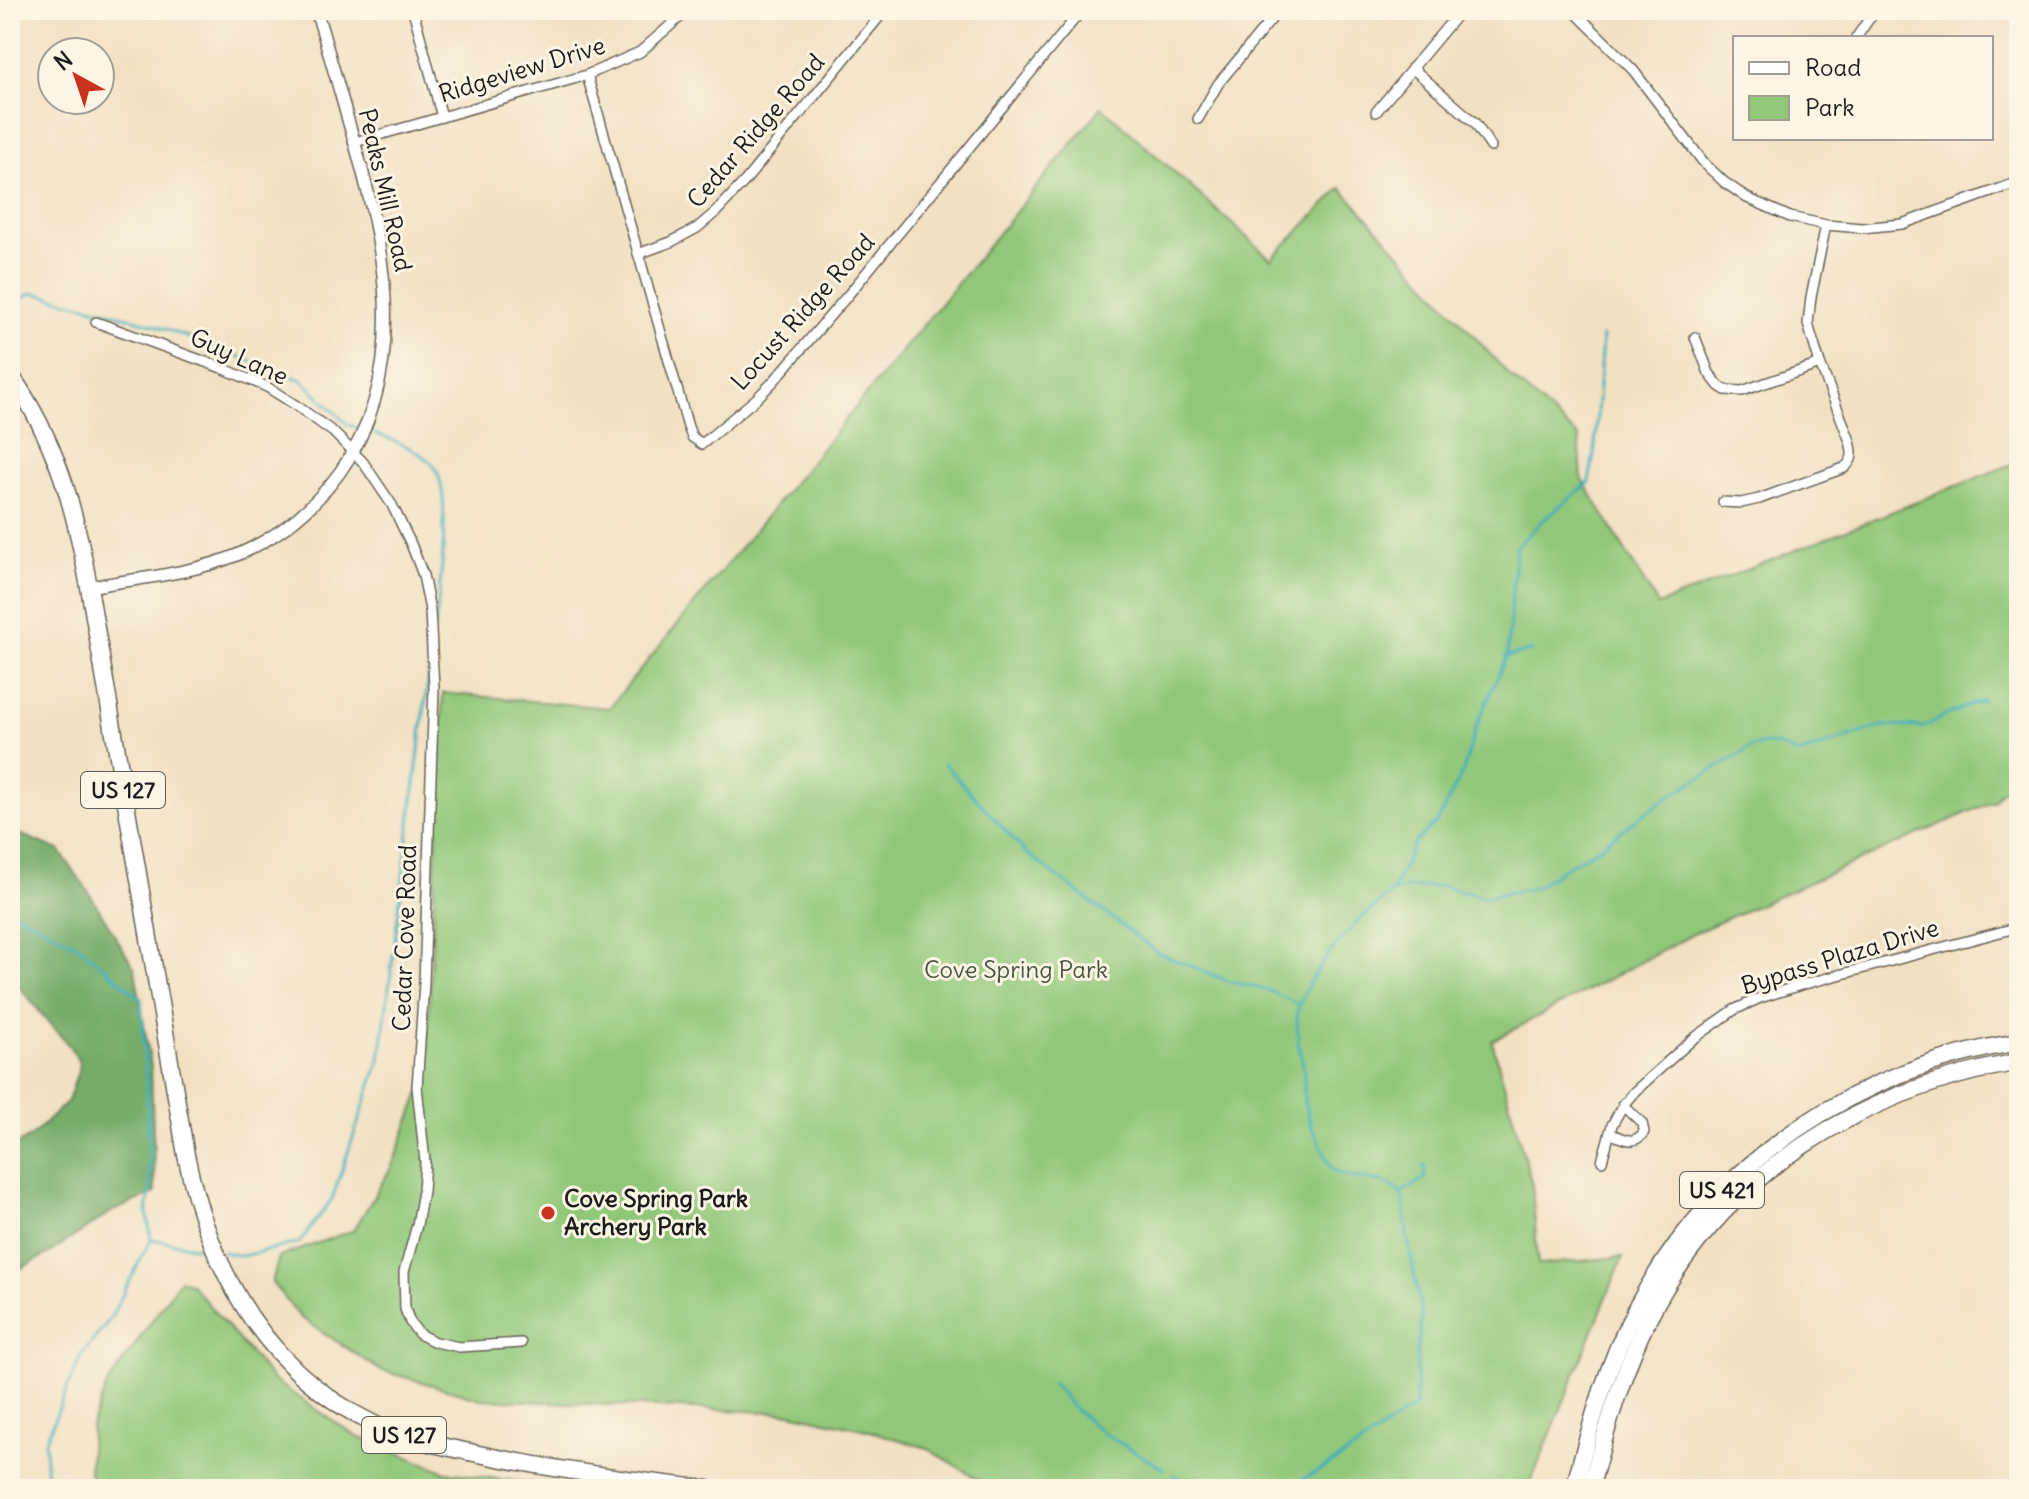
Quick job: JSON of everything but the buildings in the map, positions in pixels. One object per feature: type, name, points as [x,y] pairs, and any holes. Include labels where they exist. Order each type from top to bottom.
[{"type":"highway","name":"US 127","points":[[10,374],[42,427],[73,508],[192,1184],[221,1268],[251,1318],[268,1341],[307,1379],[352,1412],[377,1425],[430,1442],[514,1461],[607,1478],[708,1489]]},
{"type":"highway","name":"US 421","points":[[1574,1489],[1600,1394],[1638,1306],[1662,1265],[1690,1227],[1732,1181],[1755,1159],[1805,1122],[1861,1090],[1948,1057],[2019,1042]]},
{"type":"highway","name":"US 421","points":[[1590,1489],[1625,1371],[1649,1318],[1677,1270],[1728,1206],[1771,1169],[1817,1136],[1868,1108],[1947,1078],[2019,1062]]},
{"type":"street","name":"Peaks Mill Road","points":[[89,587],[195,568],[257,545],[297,518],[333,481],[354,450],[369,418],[379,389],[386,343],[379,241],[355,142],[316,10]]},
{"type":"street","points":[[413,10],[442,117]]},
{"type":"street","name":"Ridgeview Drive","points":[[355,142],[587,75],[640,52],[688,10]]},
{"type":"street","name":"Cedar Ridge Road","points":[[638,254],[697,228],[717,211],[885,10]]},
{"type":"street","name":"Locust Ridge Road","points":[[587,75],[688,427],[692,437],[702,444],[773,382],[1082,10]]},
{"type":"street","points":[[1198,119],[1218,84],[1279,10]]},
{"type":"street","points":[[1376,112],[1461,10]]},
{"type":"street","points":[[1573,10],[1633,70],[1704,163],[1747,198],[1790,217],[1826,225],[1862,228],[1902,224],[2019,182]]},
{"type":"street","points":[[1857,36],[1875,10]]},
{"type":"street","points":[[2016,10],[2019,23]]},
{"type":"street","points":[[1412,68],[1475,123],[1491,147]]},
{"type":"street","points":[[1723,502],[1741,503],[1770,496],[1850,463],[1853,453],[1850,441],[1820,364],[1808,318],[1826,225]]},
{"type":"street","name":"Guy Lane","points":[[96,322],[267,387],[354,450]]},
{"type":"street","points":[[1695,337],[1709,373],[1725,390],[1742,391],[1820,364]]},
{"type":"street","name":"Cedar Cove Road","points":[[354,450],[385,494],[411,544],[427,592],[433,648],[432,774],[417,1087],[425,1162],[417,1225],[404,1272],[405,1309],[419,1334],[435,1342],[459,1347],[521,1343]]},
{"type":"street","name":"Bypass Plaza Drive","points":[[1602,1161],[1623,1105],[1645,1081],[1720,1019],[1749,1003],[1801,985],[2019,927]]},
{"type":"street","points":[[1610,1133],[1634,1141],[1644,1132],[1642,1123],[1623,1105]]},
{"type":"green space","name":"Cove Spring Park","points":[[1102,107],[1271,259],[1341,188],[1509,375],[1579,437],[1582,479],[1658,605],[2019,461],[2019,785],[2001,791],[1994,801],[1699,931],[1492,1041],[1532,1185],[1538,1265],[1623,1257],[1528,1489],[994,1489],[927,1448],[867,1430],[790,1413],[481,1399],[380,1370],[300,1317],[272,1283],[279,1257],[354,1230],[392,1166],[426,1077],[443,693],[609,708]]},
{"type":"green space","points":[[10,830],[59,850],[135,969],[151,1067],[155,1193],[113,1211],[48,1254],[10,1274],[10,1149],[33,1135],[68,1101],[80,1065],[73,1051],[10,979]]},
{"type":"green space","points":[[180,1280],[190,1283],[273,1380],[356,1436],[446,1472],[573,1489],[102,1489],[89,1473],[91,1426],[107,1385]]},
{"type":"waterway","points":[[10,304],[33,293],[155,325],[302,380],[347,424],[360,429]]},
{"type":"waterway","points":[[1280,1489],[1333,1463],[1416,1405],[1422,1316],[1403,1198],[1390,1185],[1337,1172],[1331,1167],[1311,1125],[1304,1101],[1304,1069],[1298,1041],[1299,1005],[1309,983],[1330,952],[1357,922],[1392,892],[1415,842],[1437,822],[1463,771],[1477,724],[1507,655],[1516,547],[1542,521],[1589,483],[1595,447],[1602,337]]},
{"type":"waterway","points":[[367,431],[420,454],[433,465],[439,478],[444,519],[435,628]]},
{"type":"waterway","points":[[1505,657],[1532,651]]},
{"type":"waterway","points":[[222,1252],[242,1256],[299,1243],[332,1199],[380,1059],[429,672]]},
{"type":"waterway","points":[[1393,892],[1441,886],[1486,897],[1534,888],[1599,848],[1671,795],[1750,748],[1769,744],[1798,754],[1883,726],[1924,727],[1983,700]]},
{"type":"waterway","points":[[944,764],[1025,852],[1158,953],[1228,981],[1267,990],[1299,1005]]},
{"type":"waterway","points":[[10,911],[79,946],[141,999],[147,1088],[150,1190],[147,1213],[151,1239],[110,1319],[81,1356],[45,1442],[47,1489]]},
{"type":"waterway","points":[[1400,1194],[1425,1178],[1425,1164]]},
{"type":"waterway","points":[[151,1239],[210,1250]]},
{"type":"waterway","points":[[1053,1383],[1073,1408],[1102,1432],[1164,1469]]},
{"type":"waterway","points":[[1174,1475],[1198,1489]]},
{"type":"place","name":"Cove Spring Park Archery Park","points":[[548,1213]]}]
